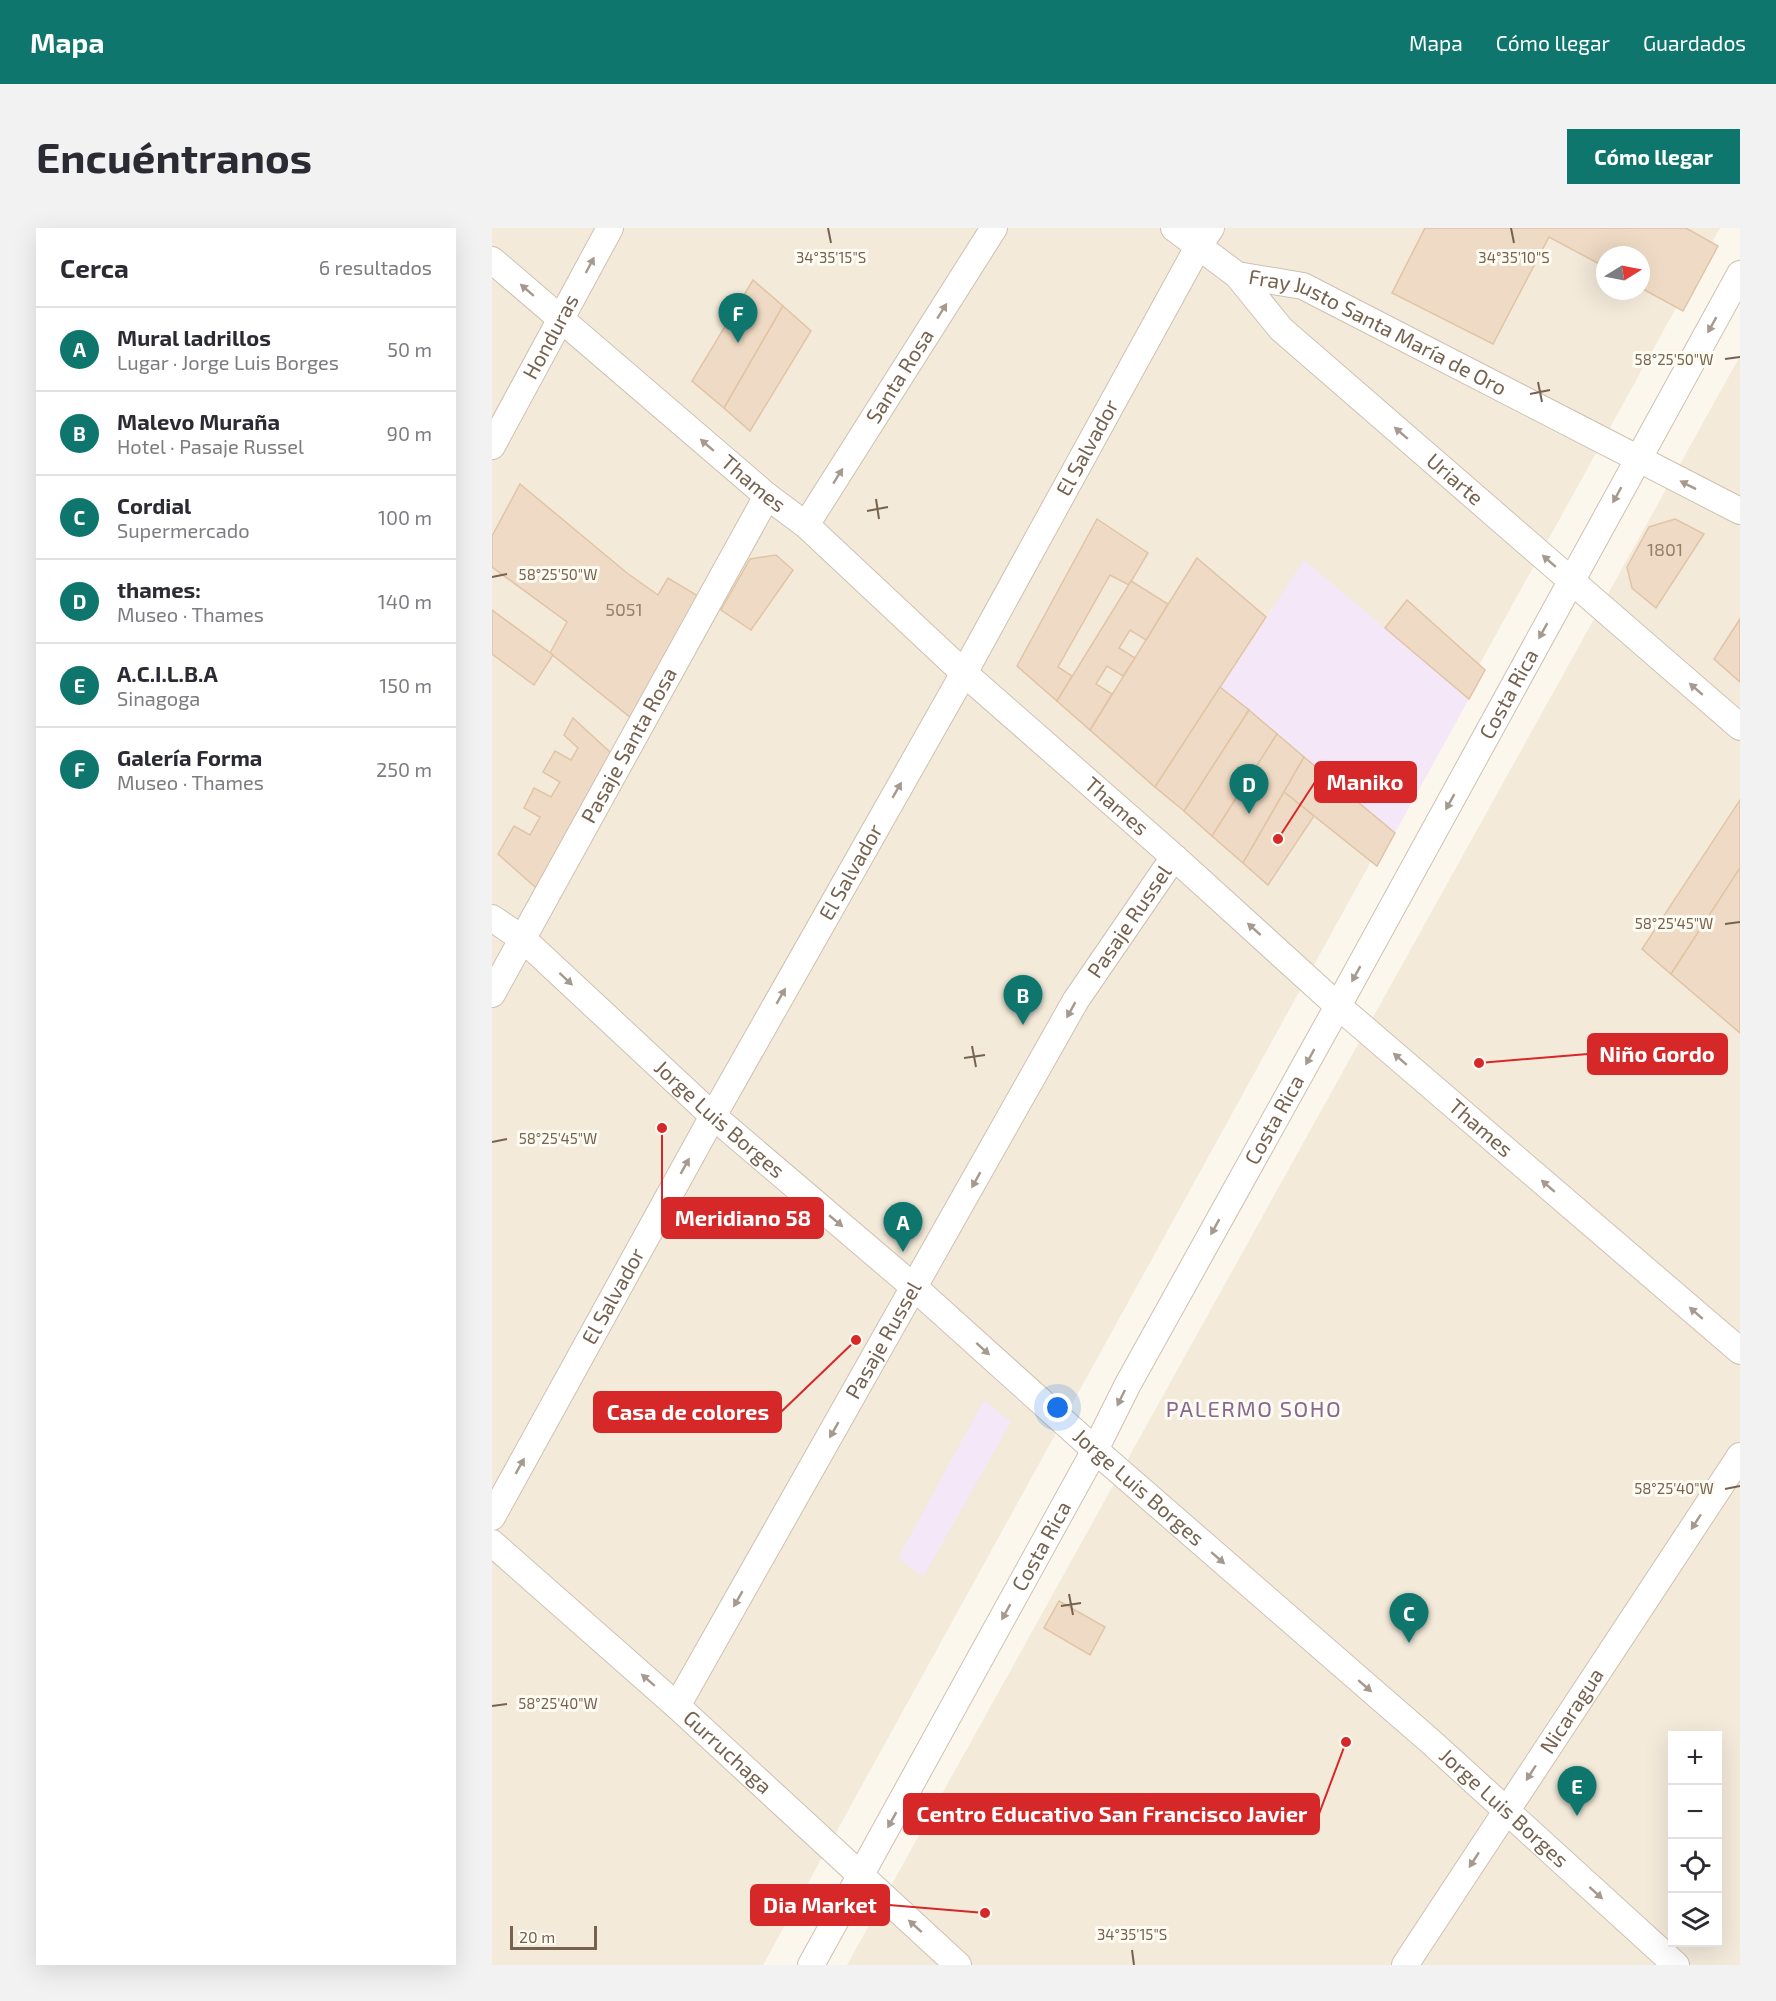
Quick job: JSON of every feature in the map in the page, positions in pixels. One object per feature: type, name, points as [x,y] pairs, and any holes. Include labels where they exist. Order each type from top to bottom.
[{"type":"street","name":"Honduras","points":[[492,446],[610,228]]},
{"type":"street","name":"Santa Rosa","points":[[806,525],[994,228]]},
{"type":"street","name":"Uriarte","points":[[1174,228],[1204,237],[1281,329],[1740,727]]},
{"type":"street","name":"El Salvador","points":[[492,1517],[1204,237]]},
{"type":"street","name":"Thames","points":[[492,260],[767,496],[806,525],[964,672],[1174,857],[1338,1006],[1740,1351]]},
{"type":"street","name":"Costa Rica","points":[[811,1965],[1095,1450],[1128,1384],[1740,274]]},
{"type":"street","name":"Fray Justo Santa María de Oro","points":[[1237,275],[1303,286],[1740,511]]},
{"type":"street","name":"Pasaje Santa Rosa","points":[[492,994],[767,496]]},
{"type":"street","name":"Pasaje Russel","points":[[677,1706],[1076,1000],[1174,857]]},
{"type":"street","name":"Jorge Luis Borges","points":[[492,918],[523,939],[713,1116],[915,1288],[1095,1450],[1421,1734],[1676,1965]]},
{"type":"street","name":"Nicaragua","points":[[1405,1965],[1740,1456]]},
{"type":"street","name":"Gurruchaga","points":[[492,1543],[677,1706],[958,1965]]},
{"type":"shaded area","points":[[492,228],[1720,228],[763,1965],[492,1965]]},
{"type":"shaded area","points":[[1740,356],[1740,1965],[847,1965]]},
{"type":"shaded area","points":[[1304,560],[1469,699],[1395,833],[1220,687]]},
{"type":"shaded area","points":[[984,1400],[1011,1422],[923,1577],[898,1558]]},
{"type":"building","points":[[1425,228],[1686,228],[1718,246],[1683,311],[1650,293],[1650,246],[1596,246],[1596,262],[1549,237],[1493,344],[1392,293]]},
{"type":"building","points":[[753,280],[783,306],[724,408],[692,381]]},
{"type":"building","points":[[783,306],[811,331],[750,431],[724,408]]},
{"type":"building","points":[[520,484],[627,573],[658,595],[668,578],[703,599],[635,721],[550,653],[567,622],[492,567],[492,536]]},
{"type":"building","points":[[1097,519],[1148,553],[1129,585],[1110,575],[1058,667],[1072,676],[1057,701],[1017,666]]},
{"type":"building","points":[[1675,519],[1704,534],[1656,608],[1632,588],[1627,567],[1649,527]]},
{"type":"building","points":[[776,555],[793,570],[751,630],[721,610],[750,559]]},
{"type":"building","points":[[1197,558],[1266,617],[1155,787],[1090,730]]},
{"type":"building","points":[[1131,581],[1168,604],[1146,640],[1130,630],[1119,648],[1135,658],[1123,676],[1107,666],[1096,684],[1112,694],[1090,730],[1057,701]]},
{"type":"building","points":[[1407,600],[1485,670],[1469,699],[1385,628]]},
{"type":"building","points":[[492,610],[553,655],[534,685],[492,654]]},
{"type":"building","points":[[1740,619],[1740,682],[1714,659]]},
{"type":"building","points":[[1220,687],[1249,710],[1184,811],[1155,787]]},
{"type":"building","points":[[1249,710],[1277,734],[1212,836],[1184,811]]},
{"type":"building","points":[[573,718],[612,754],[538,886],[535,887],[498,854],[514,826],[530,835],[540,817],[524,808],[534,788],[551,797],[560,782],[543,772],[555,751],[571,760],[578,748],[564,735]]},
{"type":"building","points":[[1277,734],[1304,757],[1243,863],[1212,836]]},
{"type":"building","points":[[1304,757],[1395,833],[1377,866],[1284,792]]},
{"type":"building","points":[[1284,792],[1314,816],[1268,885],[1243,863]]},
{"type":"building","points":[[1740,800],[1740,868],[1671,974],[1642,949]]},
{"type":"building","points":[[1740,868],[1740,1033],[1671,974]]},
{"type":"building","points":[[1059,1601],[1105,1627],[1090,1655],[1044,1628]]},
{"type":"place","name":"Galería Forma","points":[[738,343]]},
{"type":"place","name":"thames:","points":[[1249,814]]},
{"type":"place","name":"Maniko","points":[[1278,839]]},
{"type":"place","name":"Malevo Muraña","points":[[1023,1025]]},
{"type":"place","name":"Niño Gordo","points":[[1479,1063]]},
{"type":"place","name":"Meridiano 58","points":[[662,1128]]},
{"type":"place","name":"Mural ladrillos","points":[[903,1252]]},
{"type":"place","name":"Casa de colores","points":[[856,1340]]},
{"type":"place","name":"Cordial","points":[[1409,1643]]},
{"type":"place","name":"Centro Educativo San Francisco Javier","points":[[1346,1742]]},
{"type":"place","name":"A.C.I.L.B.A","points":[[1577,1816]]},
{"type":"place","name":"Dia Market","points":[[985,1913]]},
{"type":"district","name":"PALERMO SOHO","points":[[1254,1409]]}]
